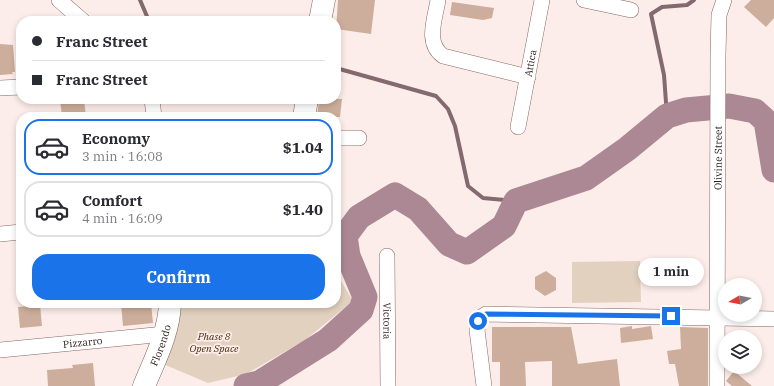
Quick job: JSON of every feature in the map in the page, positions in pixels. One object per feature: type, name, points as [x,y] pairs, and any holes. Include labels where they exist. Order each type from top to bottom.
[{"type":"street","points":[[59,0],[77,16]]},
{"type":"street","points":[[321,16],[324,0]]},
{"type":"street","points":[[438,0],[432,36],[433,45],[443,56],[528,77]]},
{"type":"street","name":"Attica","points":[[518,127],[542,0]]},
{"type":"street","points":[[584,0],[631,10]]},
{"type":"street","name":"Olivine Street","points":[[717,386],[719,15],[724,0]]},
{"type":"street","points":[[0,88],[16,87]]},
{"type":"street","points":[[341,138],[359,138]]},
{"type":"street","points":[[0,234],[16,232]]},
{"type":"street","name":"Victoria","points":[[387,256],[388,386]]},
{"type":"street","name":"Florendo","points":[[144,386],[165,334],[169,319],[170,308]]},
{"type":"street","points":[[484,386],[477,330],[480,318],[486,314],[774,319]]},
{"type":"street","name":"Pizzarro","points":[[0,350],[165,334]]},
{"type":"green space","points":[[640,261],[641,302],[572,303],[572,262]]},
{"type":"green space","name":"Phase 8 Open Space","points":[[341,281],[353,301],[305,340],[246,374],[208,383],[163,364],[177,308],[341,308]]},
{"type":"building","points":[[338,0],[375,0],[371,34],[341,30],[341,16],[337,16]]},
{"type":"building","points":[[751,0],[774,0],[774,18],[766,27],[744,7]]},
{"type":"building","points":[[452,2],[494,8],[492,18],[483,20],[450,15]]},
{"type":"building","points":[[0,44],[13,45],[15,72],[12,72],[13,74],[0,75]]},
{"type":"building","points":[[342,99],[341,112],[318,112],[318,104],[341,104]]},
{"type":"building","points":[[61,104],[85,104],[85,112],[61,112]]},
{"type":"building","points":[[546,271],[556,278],[556,290],[545,296],[535,289],[535,277]]},
{"type":"building","points":[[18,308],[40,308],[42,326],[20,328]]},
{"type":"building","points":[[121,308],[152,308],[153,323],[123,326]]},
{"type":"building","points":[[632,326],[632,329],[651,326],[653,339],[621,343],[620,328]]},
{"type":"building","points":[[492,327],[571,327],[578,364],[617,359],[620,386],[552,386],[552,361],[525,362],[526,386],[500,386],[500,362],[492,362]]},
{"type":"building","points":[[680,327],[708,328],[708,386],[679,386],[675,364],[669,364],[667,351],[681,349]]},
{"type":"building","points":[[93,363],[95,386],[48,386],[47,370],[73,368],[72,365]]},
{"type":"building","points":[[732,374],[738,374],[752,386],[732,386],[726,381]]},
{"type":"waterway","points":[[140,0],[147,16]]},
{"type":"waterway","points":[[667,116],[664,75],[651,14],[662,7],[687,5],[694,0]]},
{"type":"waterway","points":[[341,69],[436,96],[448,109],[455,126],[468,186],[483,198],[516,201]]},
{"type":"waterway","points":[[246,386],[259,383],[328,340],[361,310],[365,297],[348,256],[345,236],[359,217],[395,195],[418,209],[449,244],[467,252],[504,226],[516,201],[586,178],[627,149],[667,116],[686,110],[729,106],[755,111],[766,121],[774,170]]},
{"type":"route","points":[[478,321],[486,314],[671,316]]}]
